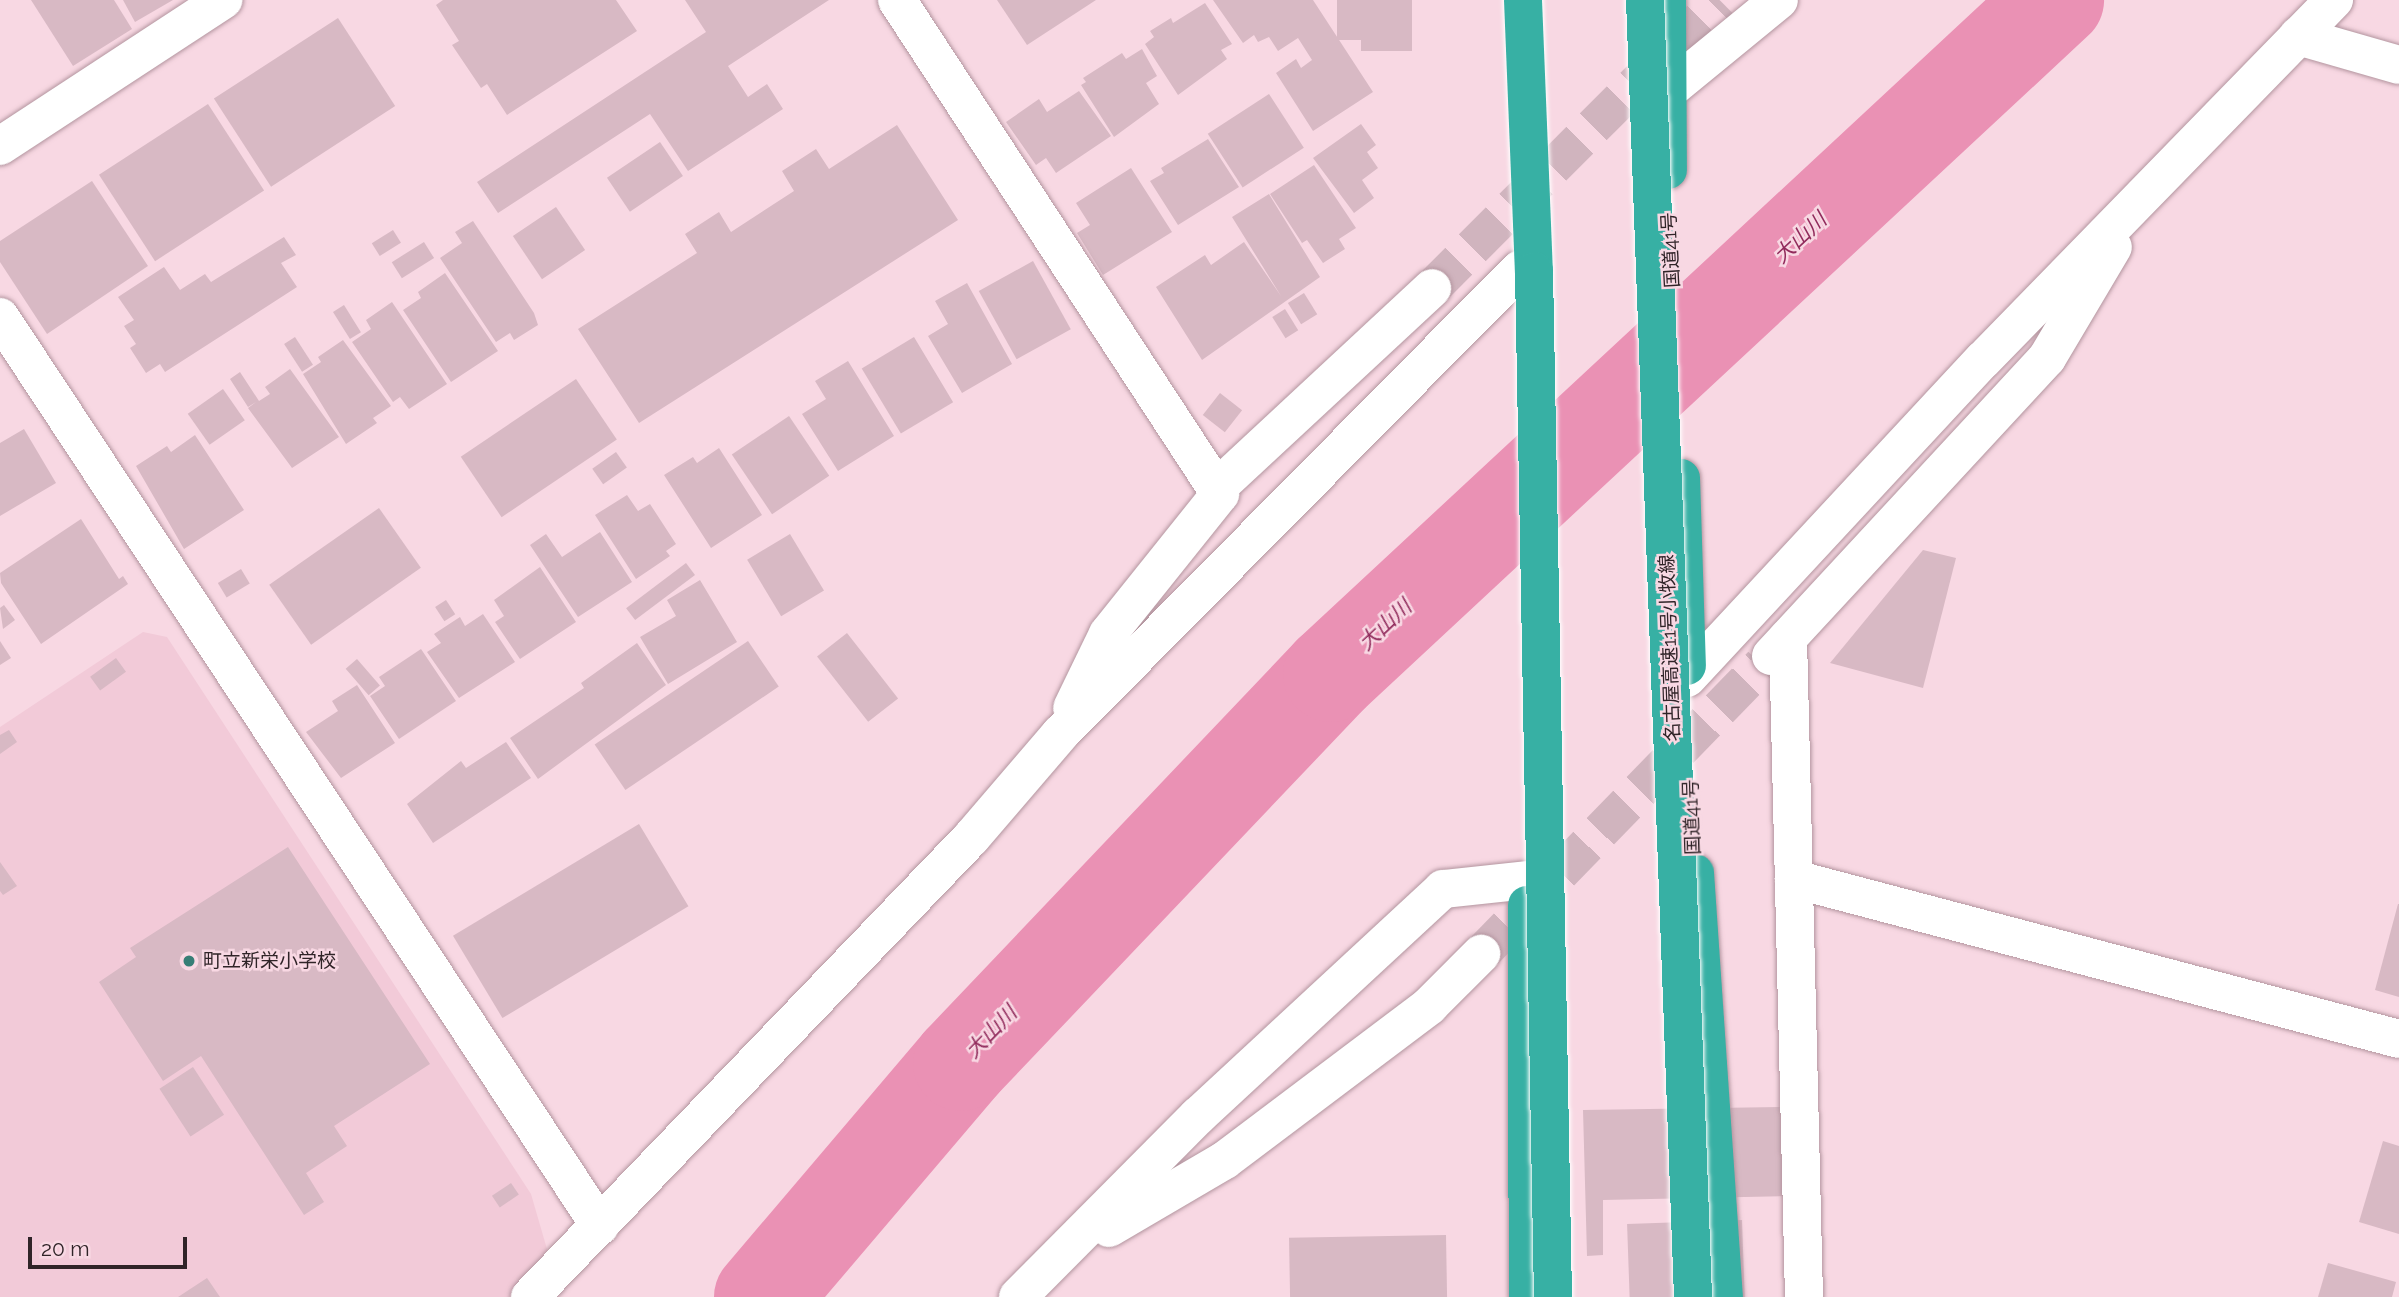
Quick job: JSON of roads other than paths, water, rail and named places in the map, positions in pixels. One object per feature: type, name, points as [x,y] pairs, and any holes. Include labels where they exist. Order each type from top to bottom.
[{"type":"highway","points":[[1509,0],[1519,270],[1517,320],[1527,720],[1528,1297]]},
{"type":"highway","points":[[1523,0],[1534,285],[1553,1297]]},
{"type":"highway","name":"名古屋高速11号小牧線","points":[[1644,0],[1693,1297]]},
{"type":"highway","name":"国道41号","points":[[1667,0],[1668,190],[1687,598],[1693,852],[1724,1297]]},
{"type":"street","points":[[0,146],[223,0]]},
{"type":"street","points":[[897,0],[1220,494],[1108,634],[1060,734]]},
{"type":"street","points":[[1669,90],[1779,0]]},
{"type":"street","points":[[1687,678],[2144,194],[2334,0]]},
{"type":"street","points":[[2298,36],[2399,65]]},
{"type":"street","points":[[1762,665],[2047,358],[2144,194]]},
{"type":"street","points":[[530,1297],[971,838],[1060,734],[1519,270]]},
{"type":"street","points":[[1216,489],[1432,288]]},
{"type":"street","points":[[0,317],[600,1226]]},
{"type":"street","points":[[1788,638],[1804,1297]]},
{"type":"street","points":[[1794,879],[2399,1039]]},
{"type":"street","points":[[1018,1297],[1198,1116],[1443,889],[1527,880]]},
{"type":"street","points":[[1061,1255],[1225,1160],[1429,1006],[1481,954]]},
{"type":"waterway","name":"大山川","points":[[762,1297],[961,1063],[1331,674],[2056,0]]},
{"type":"tunnel","points":[[1432,288],[1720,0]]},
{"type":"tunnel","points":[[1481,954],[1762,665]]},
{"type":"place","name":"町立新栄小学校","points":[[189,961]]}]
